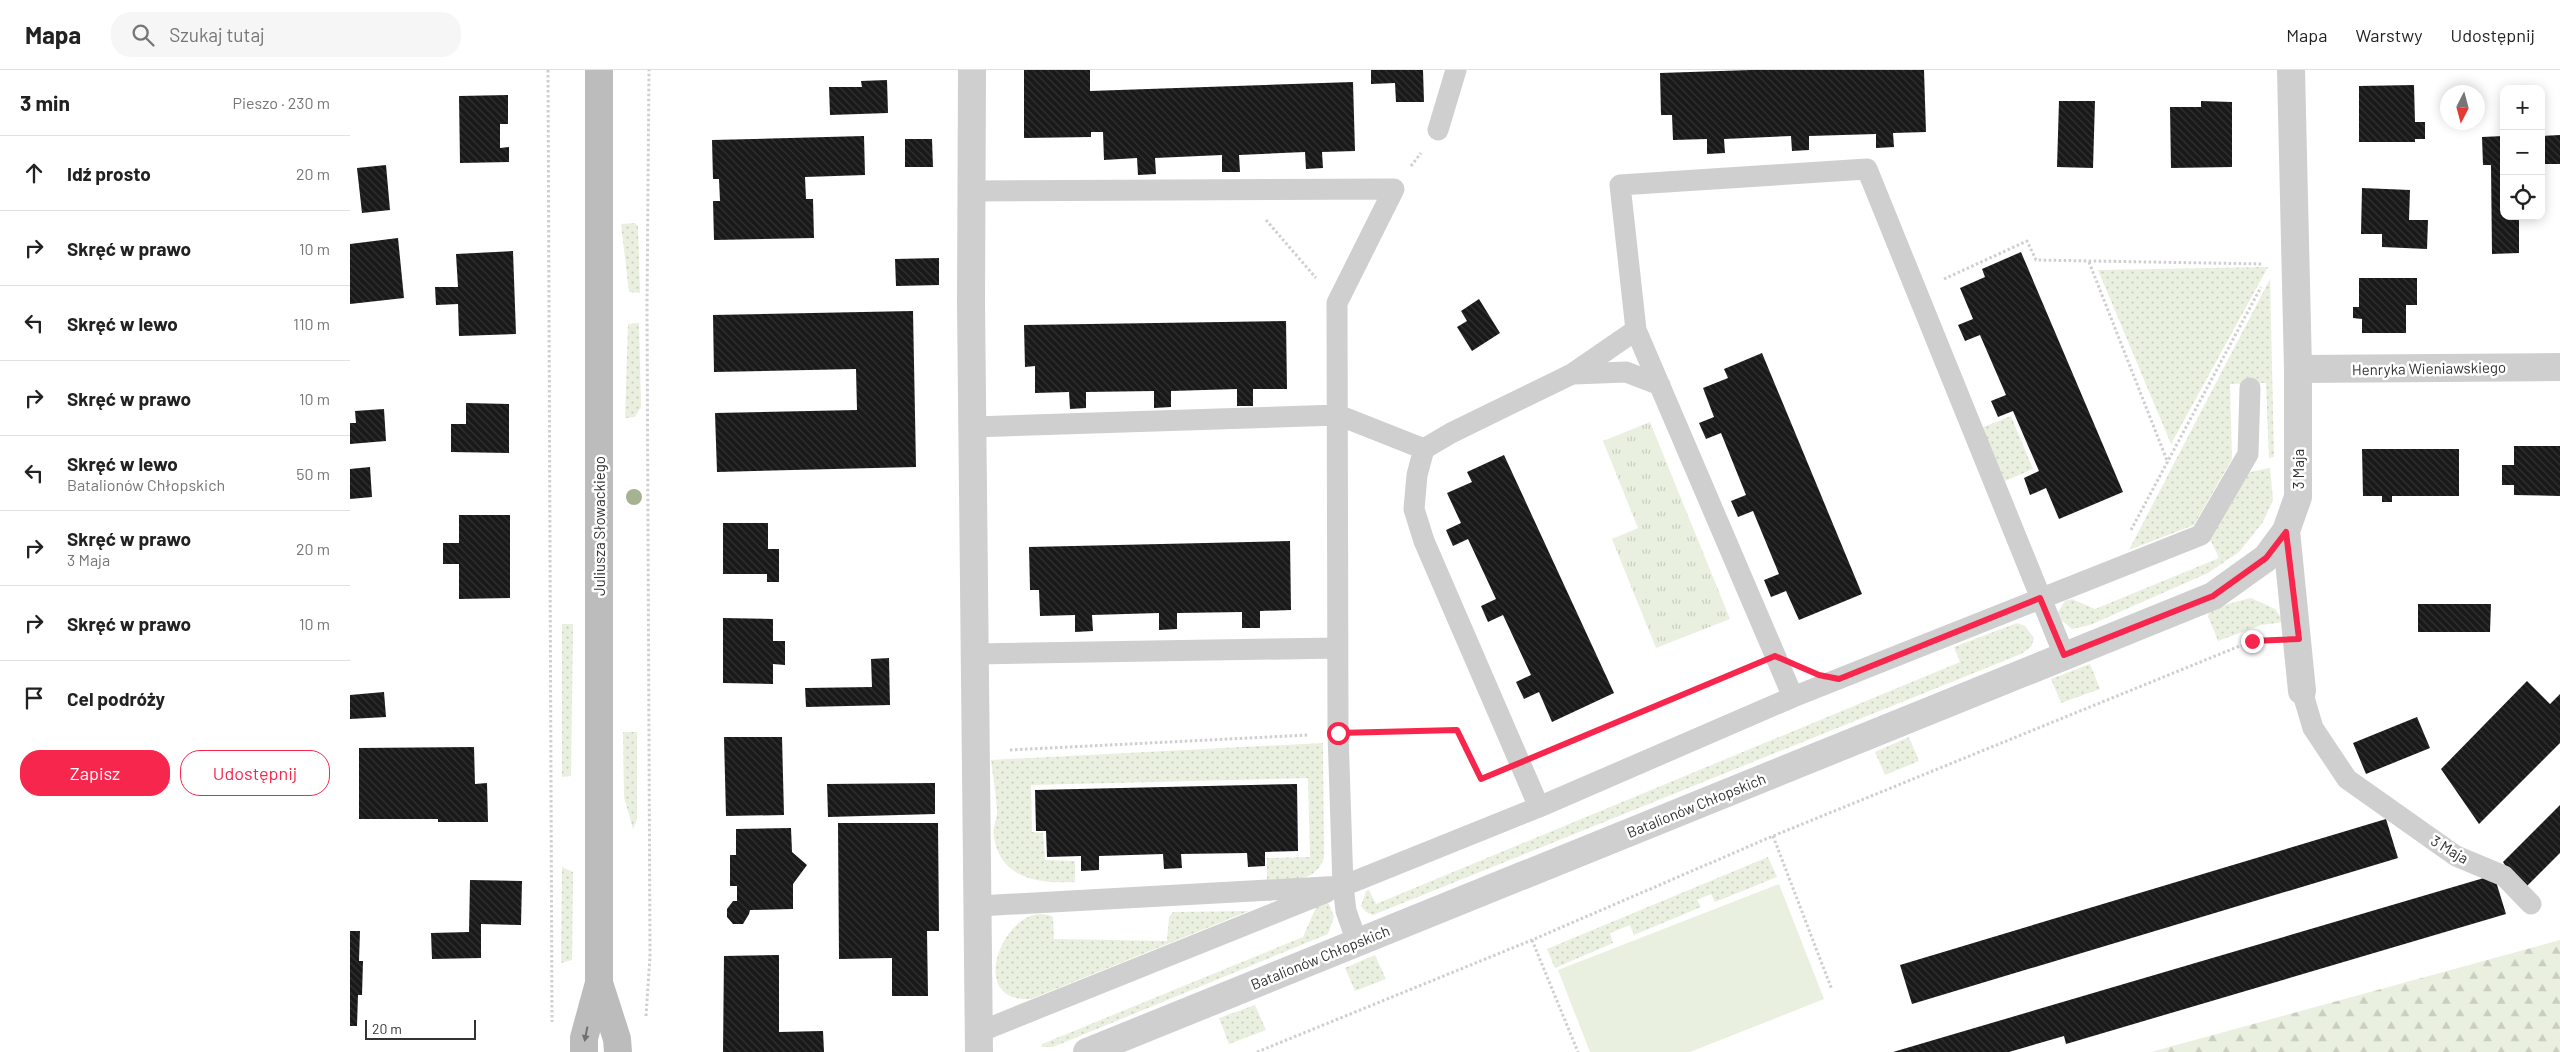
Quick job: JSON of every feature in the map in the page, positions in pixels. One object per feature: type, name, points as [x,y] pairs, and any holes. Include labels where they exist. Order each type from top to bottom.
[{"type":"main road","name":"Juliusza Słowackiego","points":[[584,1052],[584,1038],[599,983],[599,70]]},
{"type":"main road","name":"Juliusza Słowackiego","points":[[599,983],[617,1039],[618,1052]]},
{"type":"street","points":[[972,70],[971,191],[979,1042]]},
{"type":"street","name":"3 Maja","points":[[2291,70],[2298,369],[2298,497],[2286,532],[2299,639],[2302,691]]},
{"type":"street","name":"Henryka Wieniawskiego","points":[[2298,369],[2560,367]]},
{"type":"street","name":"Batalionów Chłopskich","points":[[1087,1052],[2213,596],[2266,558],[2286,532]]},
{"type":"lane","points":[[1438,130],[1456,70]]},
{"type":"lane","points":[[1793,697],[1636,330],[1620,185],[1867,169],[2064,655]]},
{"type":"lane","points":[[971,191],[1394,189],[1337,303],[1338,733],[1343,886],[1346,912],[1357,942]]},
{"type":"lane","points":[[1538,807],[1424,541],[1414,509],[1417,475],[1424,449],[1451,432],[1572,374],[1636,330]]},
{"type":"lane","points":[[1572,374],[1626,372],[1660,385]]},
{"type":"lane","points":[[979,1042],[1343,886],[1538,807],[1793,697],[2201,536],[2248,454],[2250,388]]},
{"type":"lane","points":[[973,427],[1338,415],[1424,449]]},
{"type":"lane","points":[[975,654],[1338,648]]},
{"type":"lane","name":"3 Maja","points":[[2302,691],[2312,728],[2348,779],[2456,856],[2504,876],[2531,904]]},
{"type":"lane","points":[[978,906],[1343,886]]},
{"type":"path","points":[[548,70],[552,1024]]},
{"type":"path","points":[[646,1023],[650,957],[647,309],[649,70]]},
{"type":"path","points":[[1394,189],[1438,130]]},
{"type":"path","points":[[1240,190],[1337,303]]},
{"type":"path","points":[[1917,291],[2027,241],[2036,260],[2264,264]]},
{"type":"path","points":[[2089,262],[2168,464]]},
{"type":"path","points":[[2108,572],[2168,464],[2264,281]]},
{"type":"path","points":[[1257,1052],[1532,940],[1773,836],[2252,641],[2299,639]]},
{"type":"path","points":[[976,752],[1338,733],[1457,730],[1481,779],[1521,764],[1775,656]]},
{"type":"path","points":[[1773,836],[1832,990]]},
{"type":"path","points":[[1532,940],[1578,1052]]},
{"type":"green space","points":[[635,223],[638,226],[640,293],[629,292],[621,224]]},
{"type":"green space","points":[[2268,267],[2171,444],[2098,270]]},
{"type":"green space","points":[[2270,279],[2274,457],[2269,458],[2266,383],[2230,384],[2232,459],[2194,525],[2129,550]]},
{"type":"green space","points":[[639,323],[641,407],[635,417],[625,418],[628,324]]},
{"type":"green space","points":[[2011,416],[2033,469],[2005,481],[1981,428]]},
{"type":"green space","points":[[1650,422],[1730,619],[1656,648],[1612,539],[1638,528],[1603,441]]},
{"type":"green space","points":[[2270,468],[2273,500],[2263,522],[2239,552],[2208,573],[2090,625],[2072,629],[2060,619],[2058,612],[2065,601],[2072,599],[2095,609],[2219,558],[2211,541],[2202,544],[2245,473]]},
{"type":"green space","points":[[2251,598],[2275,609],[2284,622],[2261,625],[2218,641],[2208,616],[2209,611]]},
{"type":"green space","points":[[2017,623],[2025,626],[2034,638],[2031,647],[2021,654],[1373,915],[1366,912],[1361,906],[1366,891],[1369,890],[1376,904],[1960,662],[1954,647]]},
{"type":"green space","points":[[562,624],[573,624],[571,776],[562,777]]},
{"type":"green space","points":[[2090,664],[2100,689],[2061,703],[2051,679]]},
{"type":"green space","points":[[623,732],[637,732],[637,819],[633,829],[624,797]]},
{"type":"green space","points":[[1909,737],[1919,761],[1885,775],[1875,752]]},
{"type":"green space","points":[[1323,743],[1324,858],[1315,872],[1308,876],[1293,879],[1267,880],[1267,858],[1310,857],[1308,778],[1031,785],[1032,832],[1043,833],[1045,860],[1075,861],[1075,882],[1048,882],[1024,876],[1004,862],[998,851],[994,837],[997,810],[991,760]]},
{"type":"green space","points":[[1768,857],[1777,877],[1715,902],[1711,894],[1697,900],[1701,907],[1634,935],[1630,925],[1610,933],[1613,943],[1555,968],[1547,949]]},
{"type":"green space","points":[[562,867],[573,872],[572,960],[561,963]]},
{"type":"green space","points":[[1779,884],[1824,999],[1690,1052],[1590,1052],[1558,970]]},
{"type":"green space","points":[[1324,901],[1329,904],[1334,917],[1328,934],[1053,1047],[1041,1047],[1042,1044],[1303,937],[1317,905]]},
{"type":"green space","points":[[1249,911],[1031,999],[1010,996],[999,985],[996,969],[999,952],[1008,935],[1021,921],[1037,914],[1053,917],[1054,939],[1167,941],[1169,917],[1173,912]]},
{"type":"green space","points":[[2560,940],[2560,1052],[2151,1052]]},
{"type":"green space","points":[[1375,955],[1386,979],[1355,991],[1345,968]]},
{"type":"green space","points":[[1255,1005],[1266,1030],[1229,1044],[1219,1018]]},
{"type":"building","points":[[1024,70],[1090,70],[1090,91],[1353,82],[1355,151],[1322,152],[1323,168],[1306,169],[1305,152],[1239,155],[1240,172],[1222,172],[1222,155],[1155,158],[1156,174],[1138,175],[1137,158],[1104,160],[1103,132],[1091,132],[1091,137],[1024,138]]},
{"type":"building","points":[[1371,70],[1423,70],[1424,102],[1396,102],[1395,83],[1371,84]]},
{"type":"building","points":[[1751,70],[1924,70],[1926,132],[1893,133],[1894,147],[1876,148],[1876,134],[1809,136],[1809,150],[1792,151],[1791,136],[1724,139],[1725,153],[1707,154],[1707,139],[1673,140],[1672,115],[1661,115],[1660,73]]},
{"type":"building","points":[[887,80],[888,113],[830,115],[829,87],[862,87],[861,81]]},
{"type":"building","points":[[2414,85],[2415,122],[2425,122],[2425,139],[2415,139],[2415,142],[2359,142],[2359,86]]},
{"type":"building","points":[[508,95],[508,124],[500,124],[500,148],[509,147],[509,162],[460,163],[459,96]]},
{"type":"building","points":[[2059,101],[2095,101],[2093,168],[2057,167]]},
{"type":"building","points":[[2201,101],[2232,102],[2232,167],[2171,168],[2170,107],[2201,107]]},
{"type":"building","points":[[2560,135],[2560,164],[2545,164],[2545,136]]},
{"type":"building","points":[[864,136],[865,175],[805,177],[806,199],[813,199],[814,238],[714,240],[713,201],[720,201],[719,179],[713,179],[712,140]]},
{"type":"building","points":[[2500,136],[2500,220],[2519,220],[2519,253],[2492,254],[2491,165],[2483,165],[2482,137]]},
{"type":"building","points":[[905,139],[932,139],[933,167],[905,167]]},
{"type":"building","points":[[386,165],[390,210],[362,213],[357,168]]},
{"type":"building","points":[[2362,188],[2410,190],[2409,220],[2428,220],[2427,249],[2382,247],[2382,234],[2361,234]]},
{"type":"building","points":[[398,238],[404,298],[350,304],[350,244]]},
{"type":"building","points":[[513,251],[516,334],[459,336],[458,304],[436,305],[435,287],[458,287],[456,254]]},
{"type":"building","points":[[2021,252],[2123,492],[2059,519],[2046,488],[2030,495],[2024,478],[2039,471],[2013,411],[1998,417],[1991,401],[2006,395],[1980,335],[1965,341],[1958,325],[1973,319],[1960,288],[1985,277],[1982,269]]},
{"type":"building","points":[[939,258],[939,285],[896,286],[895,259]]},
{"type":"building","points":[[2359,278],[2417,278],[2417,305],[2406,305],[2406,333],[2362,333],[2362,319],[2353,318],[2353,307],[2359,307]]},
{"type":"building","points":[[1479,299],[1500,333],[1472,351],[1457,327],[1467,321],[1461,311]]},
{"type":"building","points":[[913,311],[916,467],[717,472],[715,413],[857,410],[856,369],[714,372],[713,315]]},
{"type":"building","points":[[1286,321],[1287,389],[1253,389],[1253,406],[1237,406],[1237,389],[1171,391],[1171,407],[1154,408],[1154,391],[1086,392],[1086,408],[1070,409],[1069,392],[1035,393],[1035,366],[1025,367],[1024,325]]},
{"type":"building","points":[[1762,353],[1862,594],[1799,620],[1786,591],[1771,597],[1764,580],[1779,574],[1753,511],[1738,517],[1731,501],[1746,495],[1721,433],[1706,439],[1699,423],[1714,417],[1703,388],[1728,378],[1724,369]]},
{"type":"building","points":[[466,403],[509,404],[509,453],[451,452],[451,424],[466,424]]},
{"type":"building","points":[[384,409],[386,441],[350,444],[350,423],[356,423],[355,411]]},
{"type":"building","points":[[2514,446],[2560,446],[2560,496],[2514,495],[2514,485],[2502,485],[2502,465],[2514,465]]},
{"type":"building","points":[[2362,449],[2459,449],[2459,496],[2392,496],[2392,502],[2382,502],[2382,496],[2363,496]]},
{"type":"building","points":[[1504,455],[1614,693],[1552,722],[1539,692],[1524,699],[1516,682],[1531,675],[1503,615],[1488,622],[1481,606],[1496,599],[1468,539],[1453,546],[1446,530],[1461,523],[1447,493],[1472,482],[1467,472]]},
{"type":"building","points":[[370,467],[372,497],[350,499],[350,469]]},
{"type":"building","points":[[459,515],[510,515],[510,598],[459,599],[459,564],[443,564],[443,543],[459,543]]},
{"type":"building","points":[[723,523],[768,523],[768,549],[779,549],[779,582],[767,582],[767,574],[723,574]]},
{"type":"building","points":[[1290,541],[1291,610],[1260,611],[1260,628],[1242,628],[1242,612],[1177,613],[1177,629],[1159,630],[1159,613],[1092,615],[1093,631],[1075,632],[1075,615],[1040,616],[1039,590],[1030,590],[1029,547]]},
{"type":"building","points":[[2418,604],[2491,604],[2490,632],[2418,632]]},
{"type":"building","points":[[723,618],[773,619],[773,641],[785,641],[785,665],[773,664],[773,684],[723,683]]},
{"type":"building","points":[[889,658],[890,705],[806,707],[805,688],[872,687],[871,659]]},
{"type":"building","points":[[2527,681],[2550,704],[2560,694],[2560,743],[2479,824],[2441,769]]},
{"type":"building","points":[[384,692],[386,717],[350,719],[350,695]]},
{"type":"building","points":[[2417,717],[2430,748],[2366,774],[2353,743]]},
{"type":"building","points":[[724,737],[782,737],[784,815],[726,816]]},
{"type":"building","points":[[474,747],[475,784],[487,783],[488,822],[438,822],[438,819],[359,819],[359,748]]},
{"type":"building","points":[[935,783],[935,814],[828,817],[827,784]]},
{"type":"building","points":[[1297,784],[1298,851],[1265,852],[1265,866],[1248,867],[1247,853],[1181,854],[1182,868],[1164,869],[1163,854],[1099,856],[1099,870],[1081,871],[1081,856],[1047,857],[1046,831],[1036,831],[1035,790]]},
{"type":"building","points":[[2560,805],[2560,853],[2522,891],[2503,862]]},
{"type":"building","points":[[2386,819],[2398,858],[1912,1004],[1900,965]]},
{"type":"building","points":[[838,823],[938,823],[939,931],[927,931],[928,996],[892,996],[892,958],[839,959]]},
{"type":"building","points":[[791,828],[792,852],[807,865],[793,884],[793,909],[750,910],[743,924],[733,924],[727,917],[727,909],[733,901],[737,901],[737,886],[730,886],[730,855],[736,855],[736,829]]},
{"type":"building","points":[[2494,875],[2506,914],[2066,1044],[2064,1036],[2009,1052],[1893,1052]]},
{"type":"building","points":[[470,880],[522,881],[521,925],[481,924],[481,958],[432,959],[431,933],[469,932]]},
{"type":"building","points":[[350,931],[360,931],[359,961],[363,961],[362,995],[358,995],[357,1026],[350,1026]]},
{"type":"building","points":[[779,955],[779,1032],[823,1031],[824,1052],[723,1052],[724,956]]},
{"type":"route","points":[[1338,733],[1457,730],[1481,779],[1521,764],[1775,656],[1798,664],[1819,675],[1839,679],[2040,598],[2064,655],[2213,596],[2266,558],[2286,532],[2299,639],[2252,641]]}]
